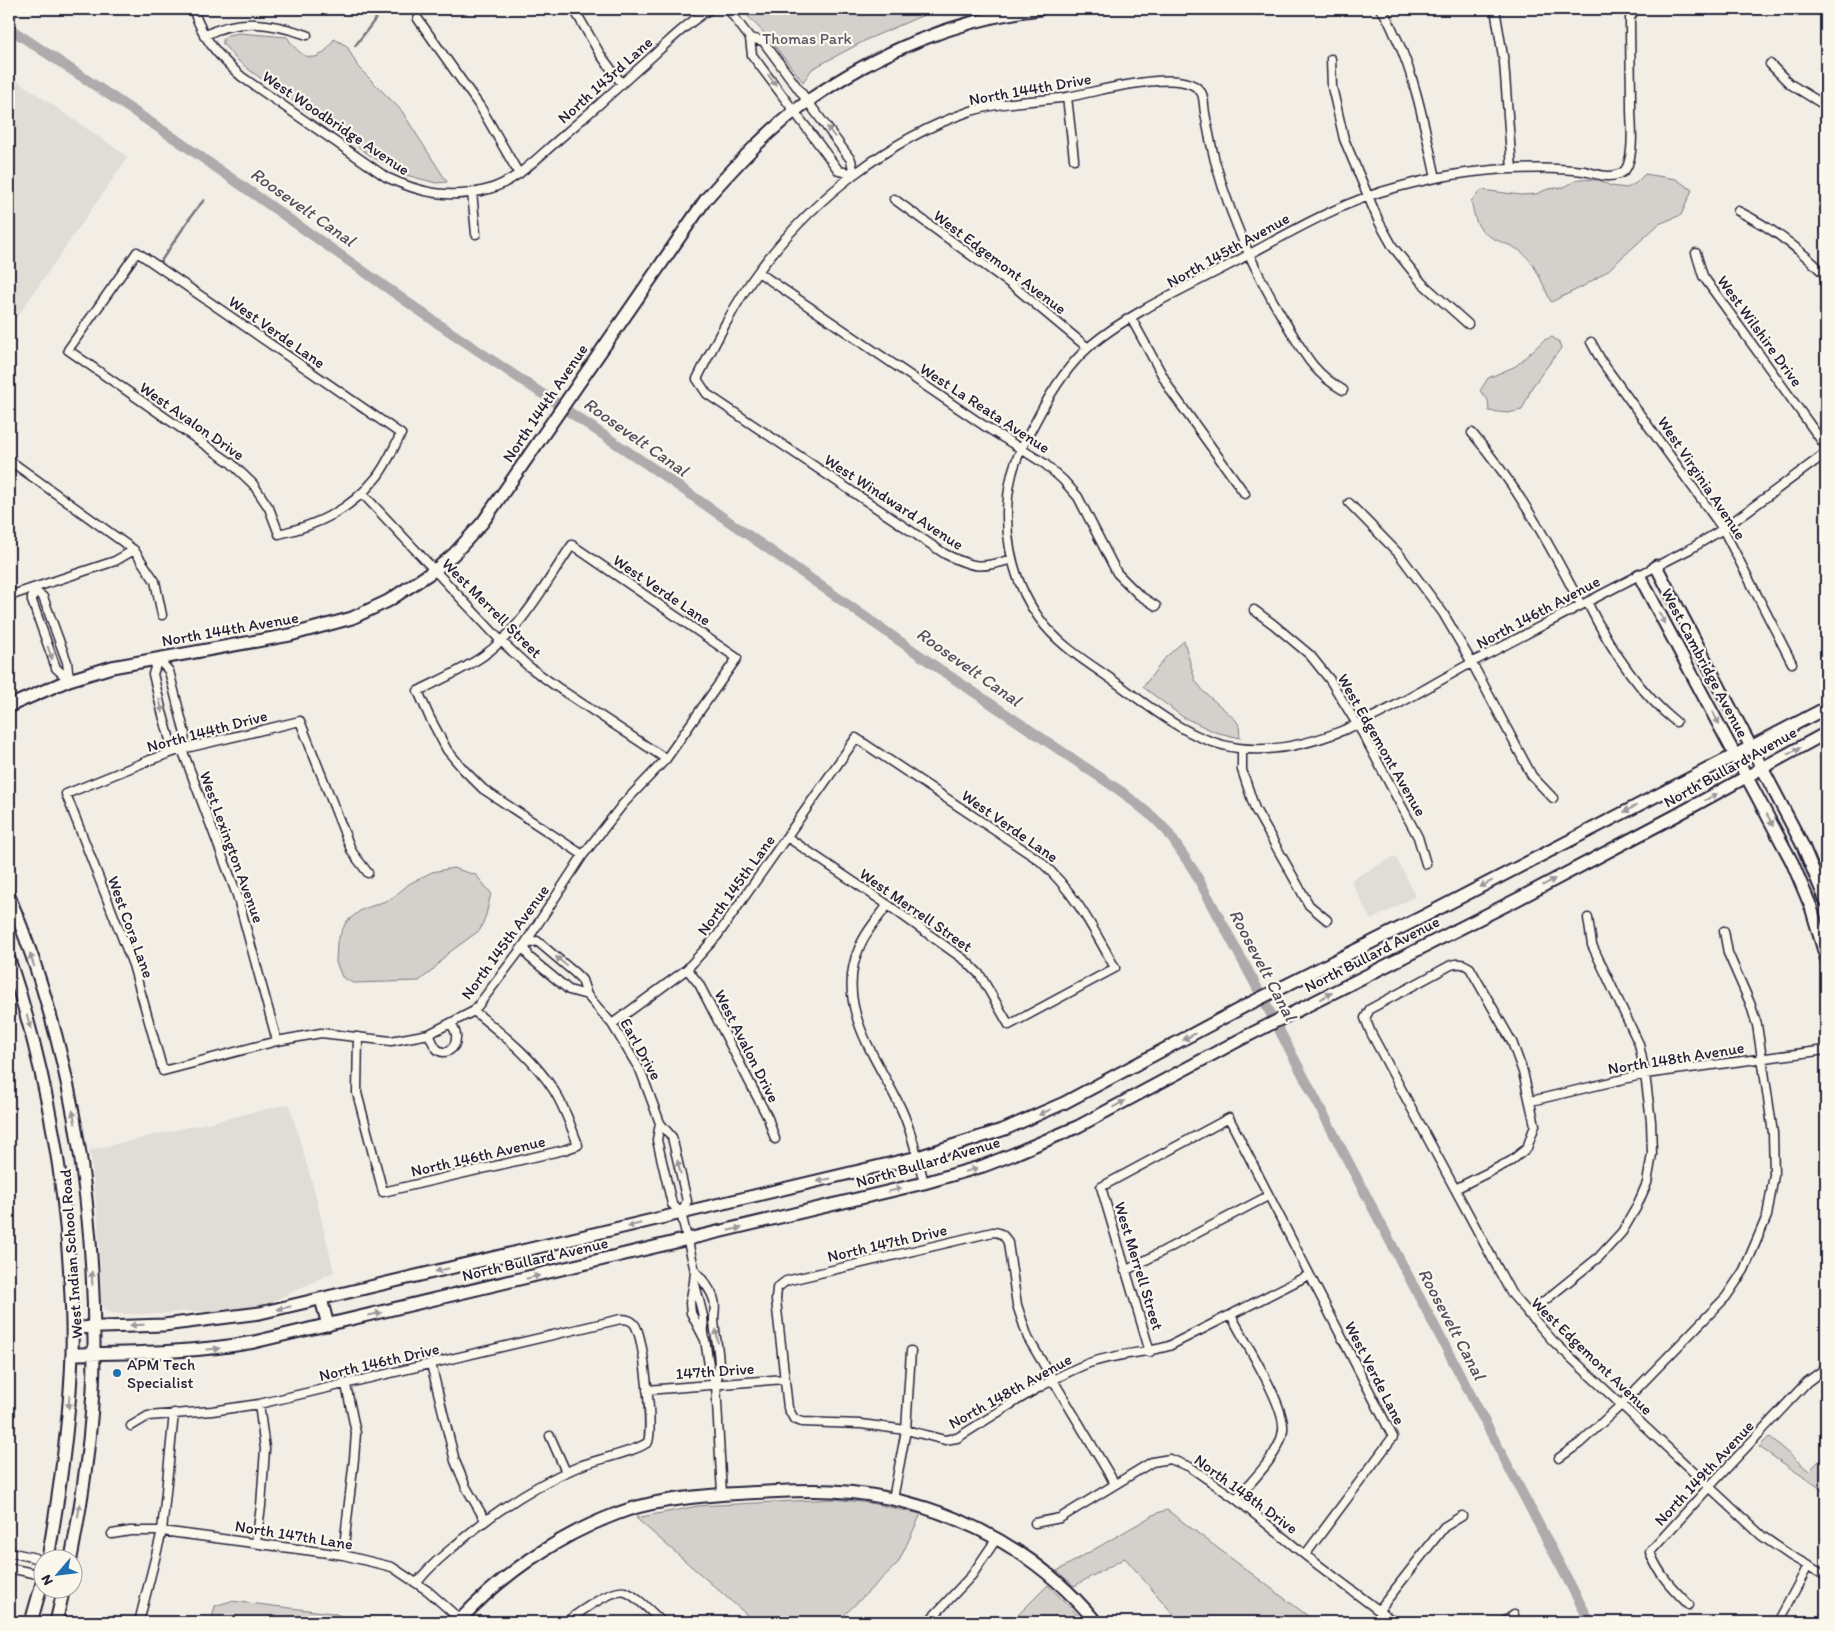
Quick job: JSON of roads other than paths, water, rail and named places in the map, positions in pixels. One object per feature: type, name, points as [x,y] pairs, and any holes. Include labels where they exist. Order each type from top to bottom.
[{"type":"main road","name":"North 144th Avenue","points":[[9,706],[69,680],[112,667],[290,636],[352,618],[388,601],[435,570],[454,554],[483,522],[706,198],[770,132],[807,101],[850,75],[912,43],[970,22],[1040,9]]},
{"type":"main road","name":"West Cambridge Avenue","points":[[1656,566],[1806,853],[1826,901]]},
{"type":"main road","name":"West Cambridge Avenue","points":[[1639,575],[1792,862],[1811,907],[1826,958]]},
{"type":"main road","name":"North Bullard Avenue","points":[[73,1328],[164,1324],[241,1317],[918,1158],[983,1137],[1072,1099],[1269,994],[1436,910],[1726,759],[1736,756],[1826,708]]},
{"type":"main road","name":"North Bullard Avenue","points":[[72,1354],[162,1353],[225,1347],[328,1325],[687,1240],[924,1183],[983,1166],[1055,1137],[1263,1028],[1518,899],[1826,733]]},
{"type":"main road","name":"West Indian School Road","points":[[9,896],[48,1010],[72,1108],[81,1157],[90,1233],[94,1353],[85,1468],[73,1548]]},
{"type":"main road","name":"West Indian School Road","points":[[9,959],[31,1029],[54,1130],[65,1211],[73,1328],[72,1354],[63,1472],[50,1548]]},
{"type":"main road","points":[[321,1299],[328,1325]]},
{"type":"main road","points":[[460,1621],[482,1598],[528,1561],[547,1548],[615,1514],[640,1506],[722,1494],[798,1490],[833,1491],[894,1499],[942,1512],[970,1524],[997,1538],[1038,1566],[1071,1593],[1096,1622]]},
{"type":"main road","points":[[32,1622],[38,1598]]},
{"type":"main road","points":[[56,1622],[62,1598]]},
{"type":"street","name":"West Woodbridge Avenue","points":[[192,9],[204,36],[222,60],[242,77],[386,177],[406,187],[444,195],[490,189],[519,174]]},
{"type":"street","points":[[574,9],[600,54],[622,84]]},
{"type":"street","name":"North 143rd Lane","points":[[519,174],[684,27],[710,9]]},
{"type":"street","points":[[728,9],[750,38],[752,54],[839,171],[854,174],[852,160],[762,40],[750,38]]},
{"type":"street","points":[[1380,9],[1389,12],[1415,87],[1436,178]]},
{"type":"street","points":[[1495,9],[1504,62],[1512,169]]},
{"type":"street","name":"North 145th Avenue","points":[[1012,559],[1007,513],[1012,472],[1021,449],[1043,406],[1062,377],[1088,348],[1131,318],[1296,228],[1367,195],[1436,178],[1512,169],[1582,171],[1607,176],[1620,174],[1628,166],[1631,144],[1630,18],[1635,9]]},
{"type":"street","points":[[418,19],[481,108],[519,174]]},
{"type":"street","points":[[204,36],[232,24],[284,27],[308,35]]},
{"type":"street","points":[[1331,59],[1332,87],[1344,140],[1367,195],[1393,248],[1422,283],[1468,324]]},
{"type":"street","points":[[1770,64],[1790,84],[1826,106]]},
{"type":"street","name":"North 144th Drive","points":[[699,384],[697,379],[715,342],[758,272],[808,215],[854,174],[882,155],[913,137],[972,111],[999,104],[1067,97],[1136,84],[1181,80],[1192,84],[1202,94],[1210,142],[1225,196],[1248,255]]},
{"type":"street","points":[[1067,97],[1074,159]]},
{"type":"street","points":[[472,192],[476,234]]},
{"type":"street","name":"West Edgemont Avenue","points":[[894,199],[1016,288],[1088,348]]},
{"type":"street","points":[[1738,211],[1764,224],[1785,238],[1826,276]]},
{"type":"street","name":"West Avalon Drive","points":[[137,252],[68,350],[231,463],[253,484],[269,508],[279,534],[307,527],[333,515],[362,493]]},
{"type":"street","name":"West Verde Lane","points":[[137,252],[402,434],[377,477],[362,493]]},
{"type":"street","name":"West Wilshire Drive","points":[[1696,253],[1703,276],[1826,447]]},
{"type":"street","points":[[1248,255],[1270,298],[1309,362],[1327,381],[1343,390]]},
{"type":"street","name":"West La Reata Avenue","points":[[758,272],[982,425],[1044,464],[1063,480],[1078,498],[1117,573],[1138,595],[1156,606]]},
{"type":"street","points":[[1131,318],[1171,391],[1245,494]]},
{"type":"street","name":"West Virginia Avenue","points":[[1590,342],[1602,362],[1723,529],[1792,663]]},
{"type":"street","name":"West Windward Avenue","points":[[699,384],[707,394],[945,554],[968,565],[984,566],[1012,559]]},
{"type":"street","points":[[1472,433],[1484,447],[1532,518],[1623,663],[1656,706],[1676,722]]},
{"type":"street","name":"North 146th Avenue","points":[[1242,749],[1309,743],[1358,725],[1472,662],[1723,529],[1826,453]]},
{"type":"street","points":[[9,460],[134,550],[154,581],[162,615]]},
{"type":"street","name":"West Merrell Street","points":[[362,493],[501,641],[528,666],[666,759]]},
{"type":"street","points":[[1349,503],[1399,554],[1443,614],[1472,662],[1532,776],[1553,798]]},
{"type":"street","name":"West Verde Lane","points":[[501,641],[520,620],[572,545],[737,658]]},
{"type":"street","points":[[9,596],[115,561],[134,550]]},
{"type":"street","points":[[1012,559],[1022,593],[1041,622],[1062,644],[1183,730],[1213,742],[1242,749],[1242,770],[1255,809],[1309,904],[1327,920]]},
{"type":"street","points":[[32,588],[32,601],[56,668],[69,680]]},
{"type":"street","points":[[32,588],[43,597],[66,662],[69,680]]},
{"type":"street","name":"West Edgemont Avenue","points":[[1254,610],[1310,655],[1330,680],[1358,725],[1418,837],[1426,864]]},
{"type":"street","points":[[501,641],[483,656],[461,670],[418,691],[447,750],[483,790],[583,855]]},
{"type":"street","name":"West Lexington Avenue","points":[[158,658],[153,674],[161,708],[170,740],[182,749]]},
{"type":"street","name":"West Lexington Avenue","points":[[158,658],[169,671],[185,734],[182,749],[237,895],[277,1041]]},
{"type":"street","name":"North 145th Avenue","points":[[163,1071],[277,1041],[321,1033],[391,1041],[429,1034],[474,1011],[524,945],[583,855],[623,804],[666,759],[737,658]]},
{"type":"street","name":"North 144th Drive","points":[[66,794],[182,749],[300,721],[352,852],[368,873]]},
{"type":"street","name":"West Verde Lane","points":[[856,738],[1040,860],[1057,876],[1075,899],[1115,968],[1009,1025]]},
{"type":"street","name":"North 145th Lane","points":[[612,1024],[687,969],[717,936],[856,738]]},
{"type":"street","name":"West Cora Lane","points":[[66,794],[132,965],[163,1071]]},
{"type":"street","name":"West Merrell Street","points":[[787,837],[888,905],[966,961],[980,975],[1009,1025]]},
{"type":"street","points":[[888,905],[859,947],[852,975],[852,995],[860,1030],[903,1113],[924,1183]]},
{"type":"street","points":[[1528,1314],[1599,1257],[1622,1232],[1636,1208],[1647,1183],[1652,1154],[1651,1121],[1640,1044],[1592,945],[1588,918]]},
{"type":"street","points":[[1559,1458],[1580,1443],[1621,1405],[1726,1297],[1744,1270],[1767,1216],[1774,1175],[1773,1133],[1762,1058],[1755,1018],[1728,953],[1724,931]]},
{"type":"street","name":"Earl Drive","points":[[587,995],[569,990],[529,957],[524,945],[536,941],[582,980],[587,995],[612,1024],[641,1072],[660,1123],[672,1137],[686,1201],[682,1214],[672,1204],[657,1140],[660,1123]]},
{"type":"street","name":"West Edgemont Avenue","points":[[1531,1101],[1524,1072],[1512,1042],[1475,976],[1465,964],[1451,965],[1370,1009],[1365,1018],[1371,1033],[1511,1293],[1528,1314],[1621,1405],[1762,1536],[1826,1576]]},
{"type":"street","name":"West Avalon Drive","points":[[687,969],[699,984],[768,1118],[775,1139]]},
{"type":"street","name":"North 146th Avenue","points":[[358,1037],[357,1093],[383,1192],[564,1150],[578,1145],[553,1090],[538,1070],[523,1052],[474,1011]]},
{"type":"street","points":[[429,1034],[437,1049],[443,1052],[449,1051],[454,1046],[457,1037],[451,1023]]},
{"type":"street","name":"North 148th Avenue","points":[[1531,1101],[1645,1074],[1826,1050]]},
{"type":"street","points":[[1455,1189],[1511,1161],[1527,1148],[1535,1125],[1531,1101]]},
{"type":"street","name":"West Verde Lane","points":[[1101,1187],[1229,1118],[1393,1437],[1305,1555]]},
{"type":"street","name":"West Merrell Street","points":[[1101,1187],[1150,1352]]},
{"type":"street","points":[[1125,1271],[1268,1196]]},
{"type":"street","points":[[682,1214],[695,1271],[690,1302],[691,1313],[705,1340],[710,1371],[716,1384]]},
{"type":"street","name":"North 147th Drive","points":[[785,1379],[776,1300],[777,1288],[786,1280],[993,1232],[1000,1232],[1005,1237],[1008,1247],[1022,1322],[1032,1346],[1052,1380]]},
{"type":"street","points":[[695,1271],[708,1288],[716,1306],[714,1320],[720,1370],[716,1384],[722,1494]]},
{"type":"street","name":"North 148th Avenue","points":[[785,1379],[788,1408],[797,1421],[849,1422],[906,1430],[945,1440],[955,1439],[1052,1380],[1085,1365],[1170,1346],[1309,1275]]},
{"type":"street","points":[[1231,1315],[1278,1404],[1283,1430],[1273,1456],[1236,1499]]},
{"type":"street","name":"North 146th Drive","points":[[131,1426],[148,1416],[212,1411],[259,1404],[621,1319],[634,1323],[639,1336],[647,1390]]},
{"type":"street","points":[[894,1499],[906,1430],[911,1351]]},
{"type":"street","points":[[431,1364],[455,1461],[466,1487],[485,1520]]},
{"type":"street","name":"North 149th Avenue","points":[[1689,1605],[1672,1588],[1655,1565],[1650,1552],[1807,1382],[1826,1368]]},
{"type":"street","name":"147th Drive","points":[[647,1390],[785,1379]]},
{"type":"street","points":[[1052,1380],[1114,1484]]},
{"type":"street","points":[[343,1555],[356,1433],[346,1385]]},
{"type":"street","points":[[417,1582],[441,1557],[485,1520],[522,1495],[566,1472],[638,1448],[648,1442],[647,1390]]},
{"type":"street","points":[[256,1542],[261,1506],[265,1449],[259,1404]]},
{"type":"street","points":[[139,1622],[162,1531],[174,1413]]},
{"type":"street","points":[[550,1436],[566,1472]]},
{"type":"street","name":"North 148th Drive","points":[[1035,1522],[1060,1518],[1152,1462],[1170,1459],[1190,1467],[1236,1499],[1305,1555]]},
{"type":"street","points":[[1379,1610],[1444,1527],[1462,1516]]},
{"type":"street","name":"North 147th Lane","points":[[112,1534],[130,1531],[162,1531],[256,1542],[343,1555],[392,1567],[417,1582],[460,1621]]},
{"type":"street","points":[[928,1622],[972,1575],[997,1538]]},
{"type":"street","points":[[9,1552],[32,1557]]},
{"type":"street","points":[[1305,1555],[1394,1622]]},
{"type":"street","points":[[1778,1622],[1808,1566]]},
{"type":"street","points":[[9,1568],[32,1573]]},
{"type":"street","points":[[566,1622],[593,1604],[622,1592],[632,1596],[662,1622]]},
{"type":"street","points":[[1504,1622],[1514,1615]]},
{"type":"waterway","points":[[355,46],[383,9]]},
{"type":"waterway","name":"Roosevelt Canal","points":[[9,28],[177,140],[437,323],[654,469],[941,670],[1122,792],[1167,831],[1194,871],[1253,980],[1590,1622]]},
{"type":"waterway","points":[[161,261],[204,200]]},
{"type":"place","name":"APM Tech Specialist","points":[[117,1373]]},
{"type":"park label","name":"Thomas Park","points":[[807,38]]}]
